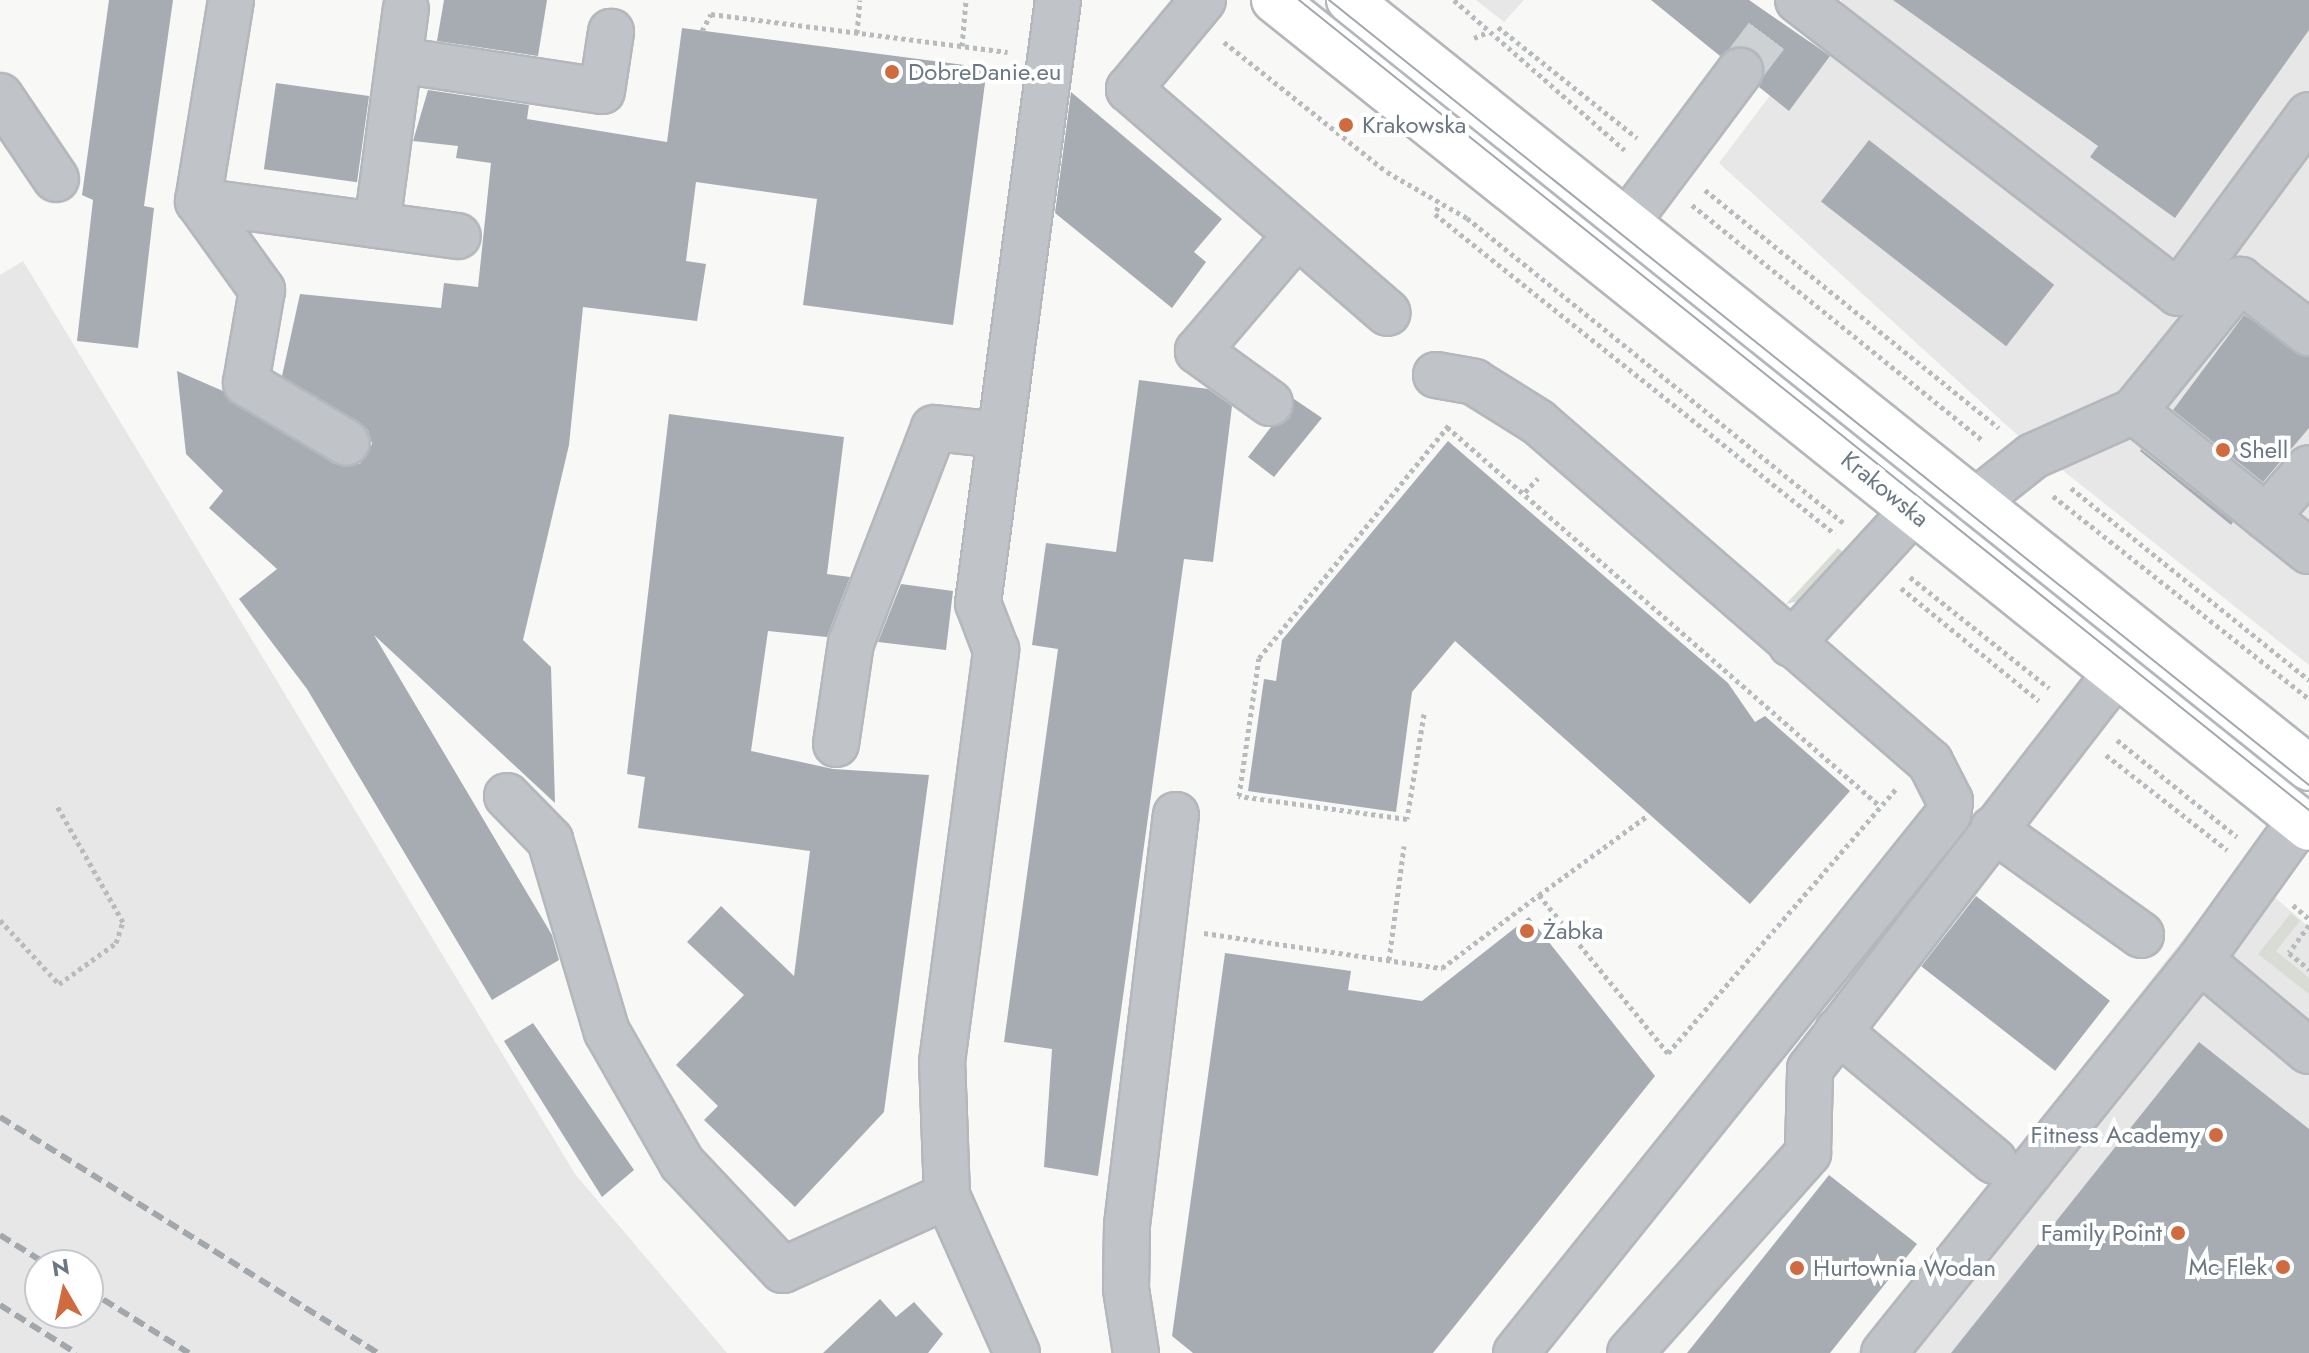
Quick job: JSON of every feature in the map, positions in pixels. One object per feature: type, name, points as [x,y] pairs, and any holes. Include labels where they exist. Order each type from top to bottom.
[{"type":"main road","name":"Krakowska","points":[[1274,0],[2304,824]]},
{"type":"main road","name":"Krakowska","points":[[1349,0],[2309,768]]},
{"type":"lane","points":[[231,0],[198,201],[262,290],[246,383],[347,443]]},
{"type":"lane","points":[[1017,1353],[947,1196],[942,1062],[996,650],[978,603],[1058,0]]},
{"type":"lane","points":[[1791,7],[2178,293],[2309,115]]},
{"type":"lane","points":[[377,225],[406,9]]},
{"type":"lane","points":[[1207,16],[1129,89],[1388,313]]},
{"type":"lane","points":[[399,60],[602,91],[611,32]]},
{"type":"lane","points":[[1627,222],[1740,71]]},
{"type":"lane","points":[[0,96],[56,179]]},
{"type":"lane","points":[[198,201],[458,236]]},
{"type":"lane","points":[[1270,403],[1198,351],[1296,236]]},
{"type":"lane","points":[[1975,502],[2033,456],[2134,411],[2240,280],[2309,333]]},
{"type":"lane","points":[[1436,375],[1474,382],[1538,422],[1930,762],[1947,788],[1948,815],[1516,1353]]},
{"type":"lane","points":[[2134,411],[2309,551]]},
{"type":"lane","points":[[836,744],[851,643],[934,428],[1000,435]]},
{"type":"lane","points":[[2266,517],[2309,468]]},
{"type":"lane","points":[[1791,644],[1913,511]]},
{"type":"lane","points":[[1630,1353],[1808,1153],[1810,1069],[2116,673]]},
{"type":"lane","points":[[507,796],[550,840],[607,1032],[682,1163],[783,1270],[947,1196]]},
{"type":"lane","points":[[1136,1353],[1126,1289],[1127,1225],[1176,815]]},
{"type":"lane","points":[[1884,1353],[2200,960],[2304,824]]},
{"type":"lane","points":[[1993,829],[2141,935]]},
{"type":"lane","points":[[2200,960],[2309,1051]]},
{"type":"lane","points":[[1838,1031],[1994,1161]]},
{"type":"path","points":[[857,33],[860,0]]},
{"type":"path","points":[[962,46],[966,0]]},
{"type":"path","points":[[1454,0],[1636,159]]},
{"type":"path","points":[[702,31],[711,14],[1050,57]]},
{"type":"path","points":[[1207,16],[1387,172],[1467,218],[1851,530]]},
{"type":"path","points":[[1498,27],[1649,148]]},
{"type":"path","points":[[1467,33],[1478,41],[1486,33]]},
{"type":"path","points":[[1694,182],[2011,437]]},
{"type":"path","points":[[1683,197],[1985,442]]},
{"type":"path","points":[[1438,207],[1435,214],[1844,542]]},
{"type":"path","points":[[1424,714],[1407,819],[1239,796],[1259,658],[1458,416]]},
{"type":"path","points":[[1447,427],[1880,806]]},
{"type":"path","points":[[2060,479],[2309,680]]},
{"type":"path","points":[[2046,490],[2309,699]]},
{"type":"path","points":[[1905,573],[2054,692]]},
{"type":"path","points":[[1897,585],[2043,705]]},
{"type":"path","points":[[2106,732],[2242,841]]},
{"type":"path","points":[[2094,745],[2237,857]]},
{"type":"path","points":[[1539,895],[1668,1053],[1906,777]]},
{"type":"path","points":[[0,920],[59,984],[116,943],[123,922],[56,804]]},
{"type":"path","points":[[1164,927],[1442,968],[1647,816]]},
{"type":"path","points":[[1389,960],[1404,846]]},
{"type":"path","points":[[2309,925],[2289,953],[2309,969]]},
{"type":"shaded area","points":[[1476,0],[1524,0],[1504,22]]},
{"type":"shaded area","points":[[1842,0],[2309,0],[2309,665],[2014,432],[1719,163]]},
{"type":"shaded area","points":[[23,261],[575,1174],[727,1353],[0,1353],[0,275]]},
{"type":"shaded area","points":[[1838,548],[1847,556],[1803,600],[1786,604]]},
{"type":"shaded area","points":[[2240,867],[2309,927],[2309,1353],[1857,1353]]},
{"type":"shaded area","points":[[2291,913],[2300,921],[2276,951],[2309,978],[2309,994],[2258,954]]},
{"type":"building","points":[[109,0],[173,0],[144,206],[154,208],[138,348],[77,341],[93,200],[82,195]]},
{"type":"building","points":[[444,0],[547,0],[538,56],[437,41]]},
{"type":"building","points":[[1651,0],[1749,0],[1830,56],[1789,111],[1759,87],[1765,73],[1756,52],[1742,46],[1720,56]]},
{"type":"building","points":[[1893,0],[2309,0],[2309,30],[2175,218],[2090,157],[2098,146]]},
{"type":"building","points":[[682,28],[987,68],[953,325],[803,305],[817,199],[696,182],[686,261],[706,264],[697,321],[583,307],[569,445],[523,640],[551,667],[555,803],[374,635],[552,935],[559,960],[492,1000],[307,689],[239,599],[277,569],[209,508],[223,491],[186,454],[177,371],[223,391],[334,464],[360,464],[372,444],[368,430],[282,376],[300,294],[441,308],[444,283],[478,287],[491,163],[456,158],[458,146],[413,141],[428,90],[529,105],[527,119],[667,142]]},
{"type":"building","points":[[276,83],[369,96],[357,182],[264,169]]},
{"type":"building","points":[[1071,92],[1222,219],[1194,252],[1206,262],[1172,308],[1055,213]]},
{"type":"building","points":[[1869,140],[2054,285],[2006,346],[1821,201]]},
{"type":"building","points":[[2244,315],[2309,357],[2309,428],[2263,482],[2173,410]]},
{"type":"building","points":[[1139,380],[1208,389],[1232,406],[1213,562],[1184,559],[1098,1176],[1044,1167],[1052,1049],[1004,1042],[1058,649],[1032,645],[1046,543],[1116,552]]},
{"type":"building","points":[[1294,399],[1322,418],[1274,477],[1248,457],[1271,427],[1290,418]]},
{"type":"building","points":[[669,414],[844,437],[827,574],[850,577],[827,637],[768,631],[751,751],[833,769],[929,775],[884,1112],[795,1207],[704,1120],[718,1106],[676,1065],[744,995],[687,942],[721,906],[794,976],[810,851],[638,828],[645,777],[627,774]]},
{"type":"building","points":[[1448,441],[1728,683],[1755,722],[1765,716],[1850,791],[1750,904],[1455,641],[1412,692],[1396,812],[1248,791],[1264,679],[1276,681],[1282,640]]},
{"type":"building","points":[[2140,451],[2233,522],[2231,525]]},
{"type":"building","points":[[901,584],[953,591],[946,650],[878,642]]},
{"type":"building","points":[[1976,896],[2110,1001],[2055,1071],[1921,966]]},
{"type":"building","points":[[1529,917],[1655,1076],[1433,1353],[1193,1353],[1172,1336],[1225,953],[1351,971],[1348,990],[1422,1001]]},
{"type":"building","points":[[533,1023],[634,1170],[602,1197],[504,1041]]},
{"type":"building","name":"Family Point","points":[[2199,1042],[2309,1129],[2309,1353],[1951,1353]]},
{"type":"building","points":[[1829,1175],[1917,1244],[1830,1353],[1687,1353]]},
{"type":"building","points":[[880,1299],[896,1317],[914,1302],[943,1334],[928,1353],[823,1353]]},
{"type":"tunnel","points":[[1740,71],[1777,22]]},
{"type":"tram line","points":[[1299,0],[2309,810]]},
{"type":"tram line","points":[[1329,0],[2309,785]]},
{"type":"railway","points":[[0,1117],[377,1353]]},
{"type":"railway","points":[[0,1235],[24,1250]]},
{"type":"railway","points":[[104,1300],[189,1353]]},
{"type":"railway","points":[[0,1305],[76,1353]]},
{"type":"place","name":"DobreDanie.eu","points":[[892,72]]},
{"type":"place","name":"Krakowska","points":[[1346,125]]},
{"type":"place","name":"Shell","points":[[2223,450]]},
{"type":"place","name":"Żabka","points":[[1527,931]]},
{"type":"place","name":"Fitness Academy","points":[[2216,1135]]},
{"type":"place","name":"Family Point","points":[[2178,1233]]},
{"type":"place","name":"Mc Flek","points":[[2283,1267]]},
{"type":"place","name":"Hurtownia Wodan","points":[[1797,1268]]}]
